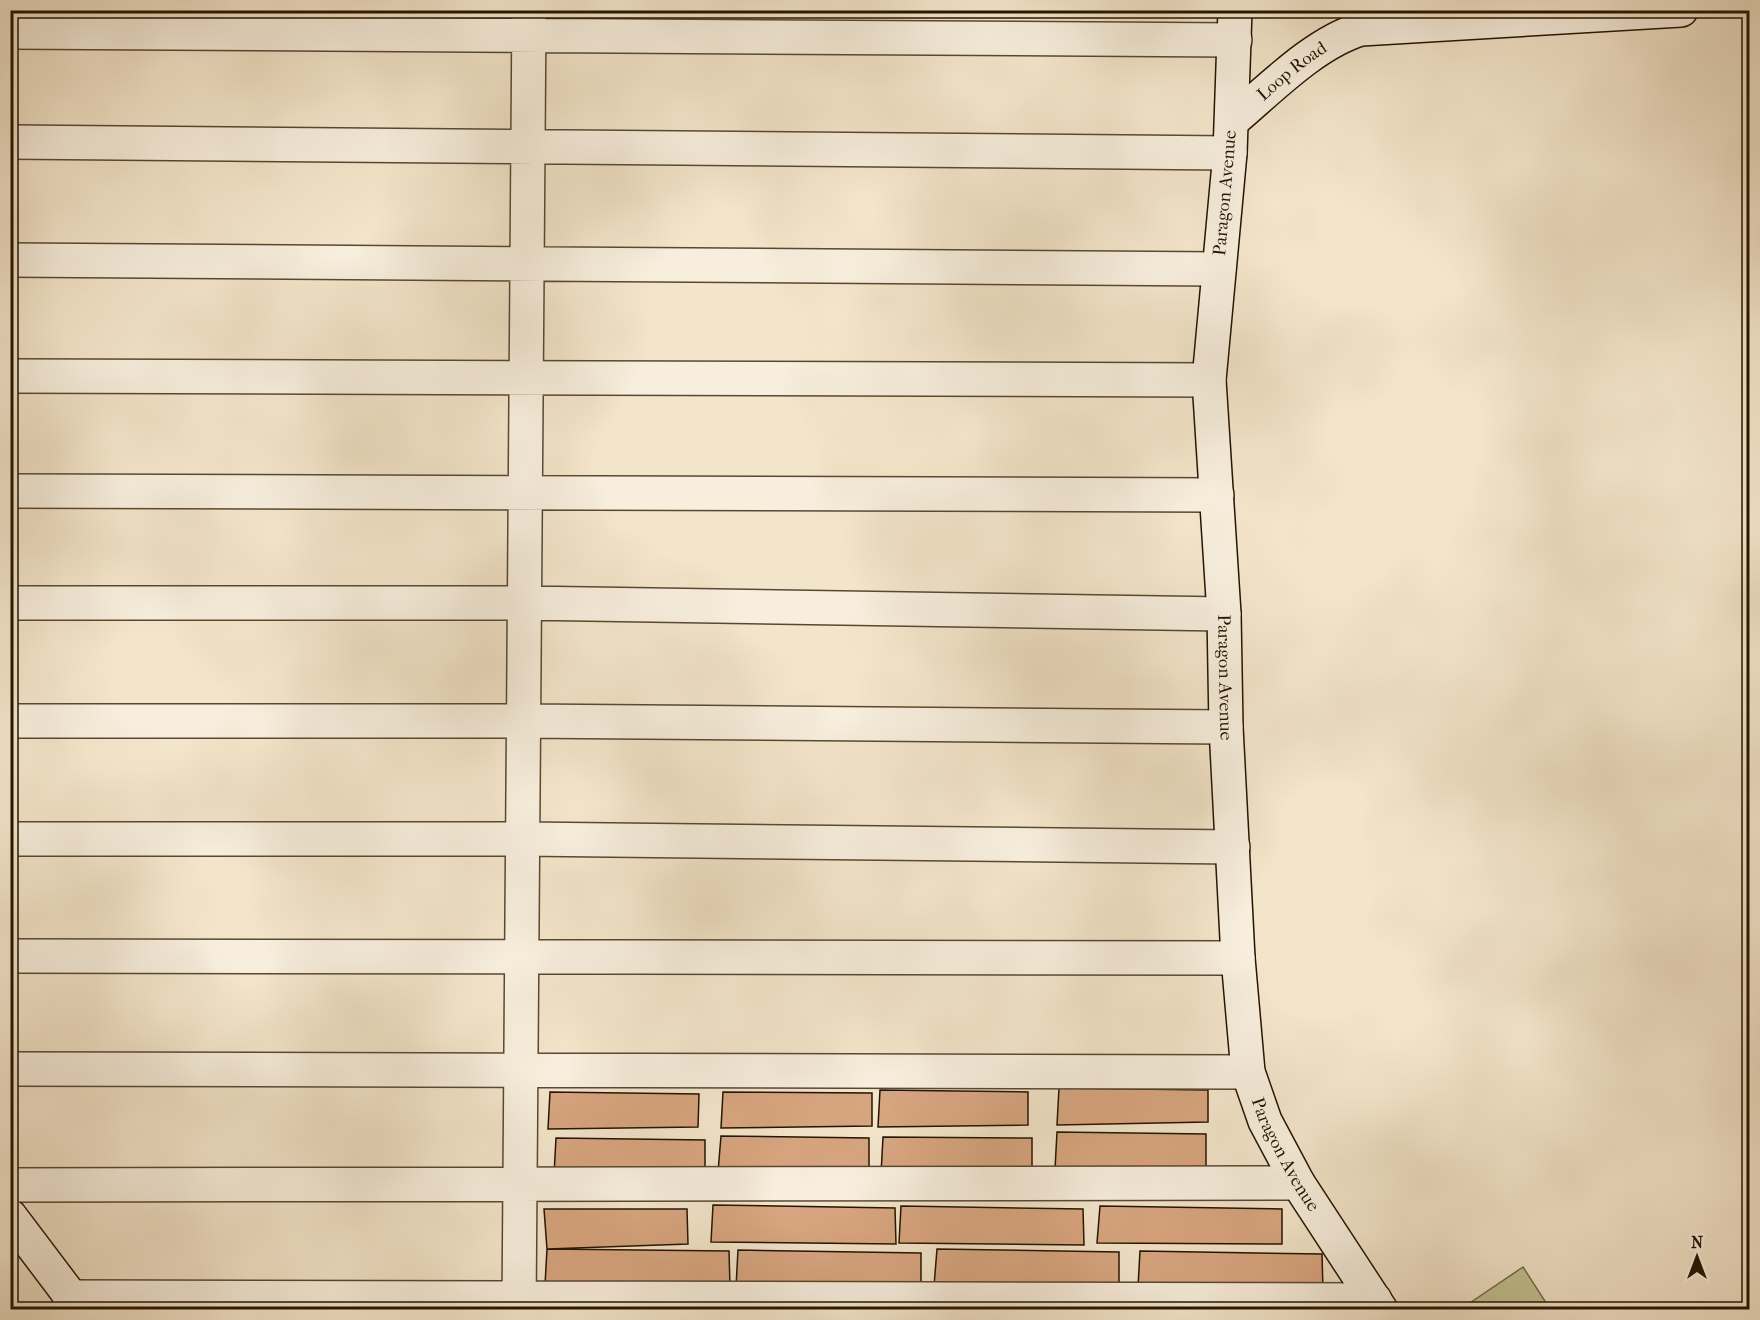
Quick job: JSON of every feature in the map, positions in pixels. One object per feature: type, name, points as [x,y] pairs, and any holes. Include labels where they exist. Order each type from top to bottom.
[{"type":"street","name":"Loop Road","points":[[1232,121],[1323,47],[1361,20],[1681,10]]},
{"type":"street","points":[[519,1303],[529,23]]},
{"type":"street","points":[[10,32],[529,23],[1235,26]]},
{"type":"street","name":"Paragon Avenue","points":[[1235,26],[1230,153],[1209,380],[1224,615],[1226,728],[1238,958],[1248,1072],[1265,1121],[1299,1183],[1378,1305]]},
{"type":"street","points":[[10,142],[1230,153]]},
{"type":"street","points":[[10,260],[1219,269]]},
{"type":"street","points":[[10,376],[1209,380]]},
{"type":"street","points":[[10,491],[1217,495]]},
{"type":"street","points":[[10,603],[525,603],[1224,615]]},
{"type":"street","points":[[10,721],[524,721],[1226,728]]},
{"type":"street","points":[[10,839],[523,839],[1233,847]]},
{"type":"street","points":[[10,956],[1238,958]]},
{"type":"street","points":[[10,1069],[1248,1072]]},
{"type":"street","points":[[10,1185],[1299,1183]]},
{"type":"street","points":[[10,1216],[75,1303],[1378,1305]]},
{"type":"green space","points":[[1523,1267],[1550,1309],[1461,1309]]},
{"type":"building","points":[[1059,1088],[1208,1090],[1208,1122],[1057,1125]]},
{"type":"building","points":[[880,1090],[1028,1092],[1028,1125],[878,1127]]},
{"type":"building","points":[[550,1092],[699,1094],[698,1127],[548,1129]]},
{"type":"building","points":[[723,1092],[872,1093],[872,1126],[721,1128]]},
{"type":"building","points":[[1057,1132],[1206,1134],[1206,1167],[1055,1169]]},
{"type":"building","points":[[721,1136],[869,1138],[869,1170],[718,1172]]},
{"type":"building","points":[[883,1137],[1032,1138],[1032,1171],[881,1174]]},
{"type":"building","points":[[556,1138],[705,1140],[705,1172],[554,1175]]},
{"type":"building","points":[[713,1205],[895,1208],[896,1244],[711,1242]]},
{"type":"building","points":[[901,1206],[1083,1209],[1084,1245],[899,1243]]},
{"type":"building","points":[[1100,1206],[1282,1209],[1282,1244],[1097,1243]]},
{"type":"building","points":[[544,1209],[687,1209],[688,1244],[547,1249]]},
{"type":"building","points":[[547,1249],[729,1251],[730,1287],[545,1285]]},
{"type":"building","points":[[937,1249],[1119,1252],[1119,1288],[934,1286]]},
{"type":"building","points":[[738,1250],[921,1253],[921,1289],[736,1287]]},
{"type":"building","points":[[1140,1251],[1322,1254],[1323,1290],[1138,1287]]}]
